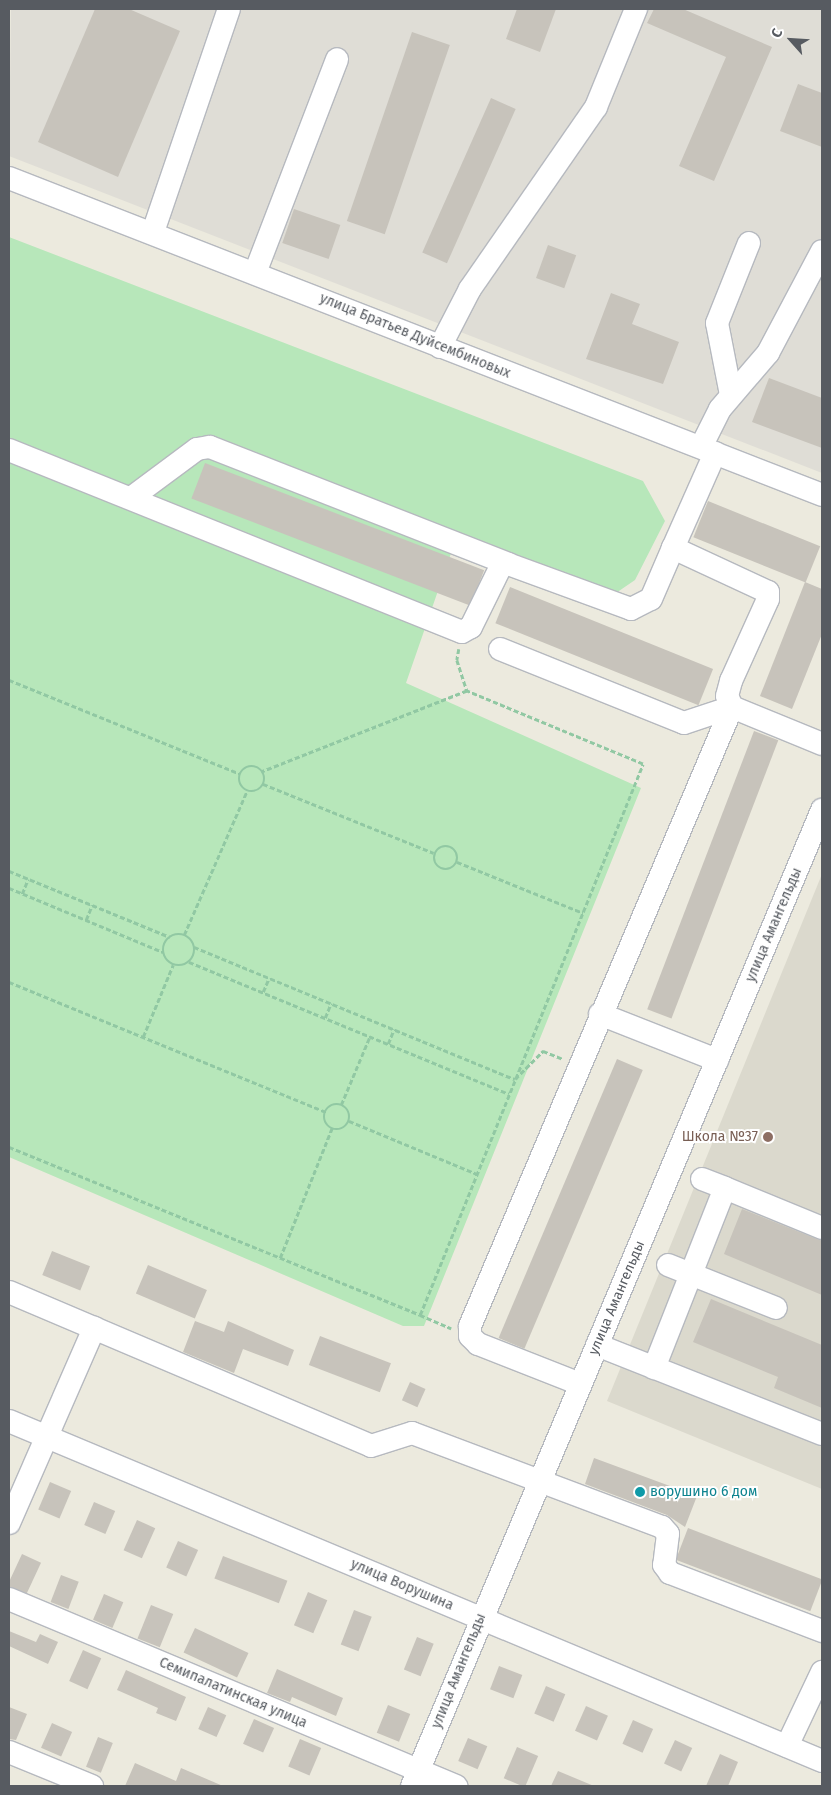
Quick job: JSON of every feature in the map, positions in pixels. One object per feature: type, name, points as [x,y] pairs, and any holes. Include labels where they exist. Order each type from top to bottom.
[{"type":"street","points":[[153,232],[229,9]]},
{"type":"street","points":[[440,347],[470,289],[596,107],[636,9]]},
{"type":"street","points":[[255,273],[337,59]]},
{"type":"street","name":"улица Братьев Дуйсембиновых","points":[[9,178],[153,232],[440,347],[822,495]]},
{"type":"street","points":[[732,395],[717,323],[749,243]]},
{"type":"street","points":[[131,498],[197,449],[210,447],[508,564],[631,609],[651,599],[673,548],[708,450],[732,395],[768,352],[822,251]]},
{"type":"street","points":[[9,450],[467,632],[497,572],[508,564]]},
{"type":"street","points":[[580,1384],[478,1344],[470,1336],[470,1326],[600,1014],[732,707],[727,696],[730,681],[768,599],[768,592],[673,548]]},
{"type":"street","points":[[500,649],[684,724],[732,707],[822,744]]},
{"type":"street","name":"улица Амангельды","points":[[416,1778],[480,1618],[597,1346],[822,810]]},
{"type":"street","points":[[600,1014],[717,1060]]},
{"type":"street","points":[[702,1179],[822,1228]]},
{"type":"street","points":[[654,1368],[725,1188]]},
{"type":"street","points":[[668,1265],[776,1308]]},
{"type":"street","points":[[9,1292],[371,1446],[412,1434],[539,1479],[662,1527],[668,1534],[664,1565],[670,1573],[822,1630]]},
{"type":"street","points":[[9,1523],[94,1328]]},
{"type":"street","points":[[597,1346],[822,1434]]},
{"type":"street","name":"улица Ворушина","points":[[9,1421],[822,1761]]},
{"type":"street","name":"Семипалатинская улица","points":[[9,1599],[416,1778],[457,1786]]},
{"type":"street","points":[[787,1746],[822,1672]]},
{"type":"street","points":[[802,1717],[822,1708]]},
{"type":"street","points":[[9,1752],[92,1786]]},
{"type":"path","points":[[467,632],[457,660],[467,691]]},
{"type":"path","points":[[9,680],[240,774]]},
{"type":"path","points":[[247,791],[239,782],[240,774],[250,767],[261,772],[467,691],[643,764],[420,1315]]},
{"type":"path","points":[[261,772],[264,784]]},
{"type":"path","points":[[247,791],[258,790],[264,784]]},
{"type":"path","points":[[264,784],[434,853]]},
{"type":"path","points":[[184,935],[247,791]]},
{"type":"path","points":[[457,862],[452,868],[441,869],[433,861],[434,853],[440,846],[452,847],[457,862],[583,913]]},
{"type":"path","points":[[9,871],[170,937],[184,935]]},
{"type":"path","points":[[22,894],[28,879]]},
{"type":"path","points":[[9,888],[163,952],[173,965]]},
{"type":"path","points":[[86,920],[92,905]]},
{"type":"path","points":[[184,935],[194,947],[515,1079]]},
{"type":"path","points":[[163,952],[170,937]]},
{"type":"path","points":[[189,962],[194,947]]},
{"type":"path","points":[[173,965],[189,962],[509,1094]]},
{"type":"path","points":[[143,1037],[173,965]]},
{"type":"path","points":[[263,992],[269,978]]},
{"type":"path","points":[[9,982],[326,1112],[341,1105],[370,1036]]},
{"type":"path","points":[[325,1018],[331,1003]]},
{"type":"path","points":[[388,1044],[394,1029]]},
{"type":"path","points":[[515,1079],[543,1051],[564,1060],[574,1077]]},
{"type":"path","points":[[326,1112],[326,1123],[332,1128],[344,1127],[349,1121],[349,1113],[341,1105]]},
{"type":"path","points":[[349,1121],[477,1174]]},
{"type":"path","points":[[280,1258],[332,1128]]},
{"type":"path","points":[[9,1148],[470,1336]]},
{"type":"shaded area","points":[[11,9],[822,9],[822,473],[9,156]]},
{"type":"shaded area","name":"Школа №37","points":[[822,874],[822,1489],[607,1401]]},
{"type":"green space","points":[[9,237],[643,481],[665,521],[635,580],[616,593],[457,536],[406,683],[641,788],[424,1326],[403,1326],[9,1157]]},
{"type":"building","points":[[95,9],[129,9],[180,31],[118,177],[38,142]]},
{"type":"building","points":[[517,9],[556,9],[540,52],[506,39]]},
{"type":"building","points":[[654,9],[683,9],[772,47],[714,181],[679,166],[726,57],[647,23]]},
{"type":"building","points":[[412,32],[450,45],[385,234],[347,221]]},
{"type":"building","points":[[798,84],[822,93],[822,147],[780,131]]},
{"type":"building","points":[[491,98],[516,109],[447,263],[422,252]]},
{"type":"building","points":[[294,209],[340,225],[329,259],[282,243]]},
{"type":"building","points":[[548,245],[576,255],[564,288],[536,278]]},
{"type":"building","points":[[611,293],[640,304],[632,324],[679,342],[663,384],[586,359]]},
{"type":"building","points":[[769,378],[822,398],[822,448],[752,422]]},
{"type":"building","points":[[205,463],[484,570],[471,606],[191,498]]},
{"type":"building","points":[[708,501],[820,546],[806,582],[693,537]]},
{"type":"building","points":[[805,582],[822,589],[822,634],[792,709],[760,696]]},
{"type":"building","points":[[510,587],[713,669],[698,705],[495,623]]},
{"type":"building","points":[[754,731],[778,740],[671,1019],[647,1009]]},
{"type":"building","points":[[617,1059],[643,1070],[524,1349],[499,1338]]},
{"type":"building","points":[[742,1209],[822,1241],[822,1295],[724,1254]]},
{"type":"building","points":[[52,1251],[90,1266],[80,1290],[42,1275]]},
{"type":"building","points":[[148,1265],[207,1290],[195,1319],[136,1294]]},
{"type":"building","points":[[711,1299],[822,1345],[822,1408],[774,1388],[778,1377],[693,1342]]},
{"type":"building","points":[[195,1321],[224,1332],[228,1321],[294,1350],[288,1366],[243,1349],[234,1373],[183,1352]]},
{"type":"building","points":[[320,1336],[391,1363],[380,1392],[309,1365]]},
{"type":"building","points":[[410,1382],[426,1389],[417,1407],[402,1400]]},
{"type":"building","name":"ворушино 6 дом","points":[[594,1458],[697,1496],[685,1527],[667,1515],[585,1484]]},
{"type":"building","points":[[50,1482],[71,1491],[59,1519],[38,1510]]},
{"type":"building","points":[[94,1502],[115,1511],[105,1534],[84,1525]]},
{"type":"building","points":[[137,1520],[155,1528],[142,1558],[124,1550]]},
{"type":"building","points":[[688,1528],[822,1579],[810,1611],[676,1560]]},
{"type":"building","points":[[178,1541],[198,1550],[186,1576],[166,1567]]},
{"type":"building","points":[[22,1554],[41,1563],[26,1595],[9,1587],[9,1582]]},
{"type":"building","points":[[223,1556],[287,1581],[279,1603],[214,1578]]},
{"type":"building","points":[[61,1575],[79,1582],[68,1609],[51,1602]]},
{"type":"building","points":[[308,1592],[327,1600],[313,1633],[294,1625]]},
{"type":"building","points":[[104,1594],[123,1602],[112,1628],[93,1620]]},
{"type":"building","points":[[151,1605],[173,1614],[160,1647],[138,1638]]},
{"type":"building","points":[[354,1610],[372,1617],[358,1651],[341,1645]]},
{"type":"building","points":[[195,1628],[248,1653],[237,1677],[184,1652]]},
{"type":"building","points":[[9,1631],[36,1642],[40,1634],[58,1642],[48,1664],[9,1646]]},
{"type":"building","points":[[417,1637],[434,1644],[421,1676],[404,1669]]},
{"type":"building","points":[[83,1650],[101,1658],[87,1689],[69,1681]]},
{"type":"building","points":[[499,1666],[522,1675],[513,1698],[490,1689]]},
{"type":"building","points":[[277,1669],[343,1698],[336,1716],[292,1697],[290,1702],[267,1693]]},
{"type":"building","points":[[126,1670],[186,1697],[176,1721],[156,1713],[158,1708],[117,1690]]},
{"type":"building","points":[[546,1686],[565,1694],[554,1722],[534,1714]]},
{"type":"building","points":[[388,1705],[410,1714],[399,1742],[377,1733]]},
{"type":"building","points":[[586,1706],[608,1716],[597,1740],[575,1731]]},
{"type":"building","points":[[9,1707],[27,1714],[16,1740],[9,1739]]},
{"type":"building","points":[[208,1707],[226,1715],[217,1737],[198,1729]]},
{"type":"building","points":[[254,1719],[274,1728],[263,1753],[243,1744]]},
{"type":"building","points":[[633,1720],[653,1729],[643,1753],[622,1744]]},
{"type":"building","points":[[52,1723],[72,1732],[61,1757],[41,1748]]},
{"type":"building","points":[[98,1737],[113,1743],[101,1773],[86,1767]]},
{"type":"building","points":[[468,1738],[487,1746],[478,1769],[458,1761]]},
{"type":"building","points":[[300,1739],[321,1748],[309,1776],[288,1767]]},
{"type":"building","points":[[675,1740],[692,1748],[681,1772],[664,1764]]},
{"type":"building","points":[[517,1747],[538,1756],[525,1786],[504,1778]]},
{"type":"building","points":[[720,1754],[738,1762],[728,1786],[706,1786]]},
{"type":"building","points":[[135,1763],[176,1781],[181,1768],[223,1786],[125,1786]]},
{"type":"building","points":[[558,1771],[594,1786],[551,1786]]},
{"type":"place","name":"Школа №37","points":[[768,1137]]},
{"type":"place","name":"ворушино 6 дом","points":[[640,1492]]}]
